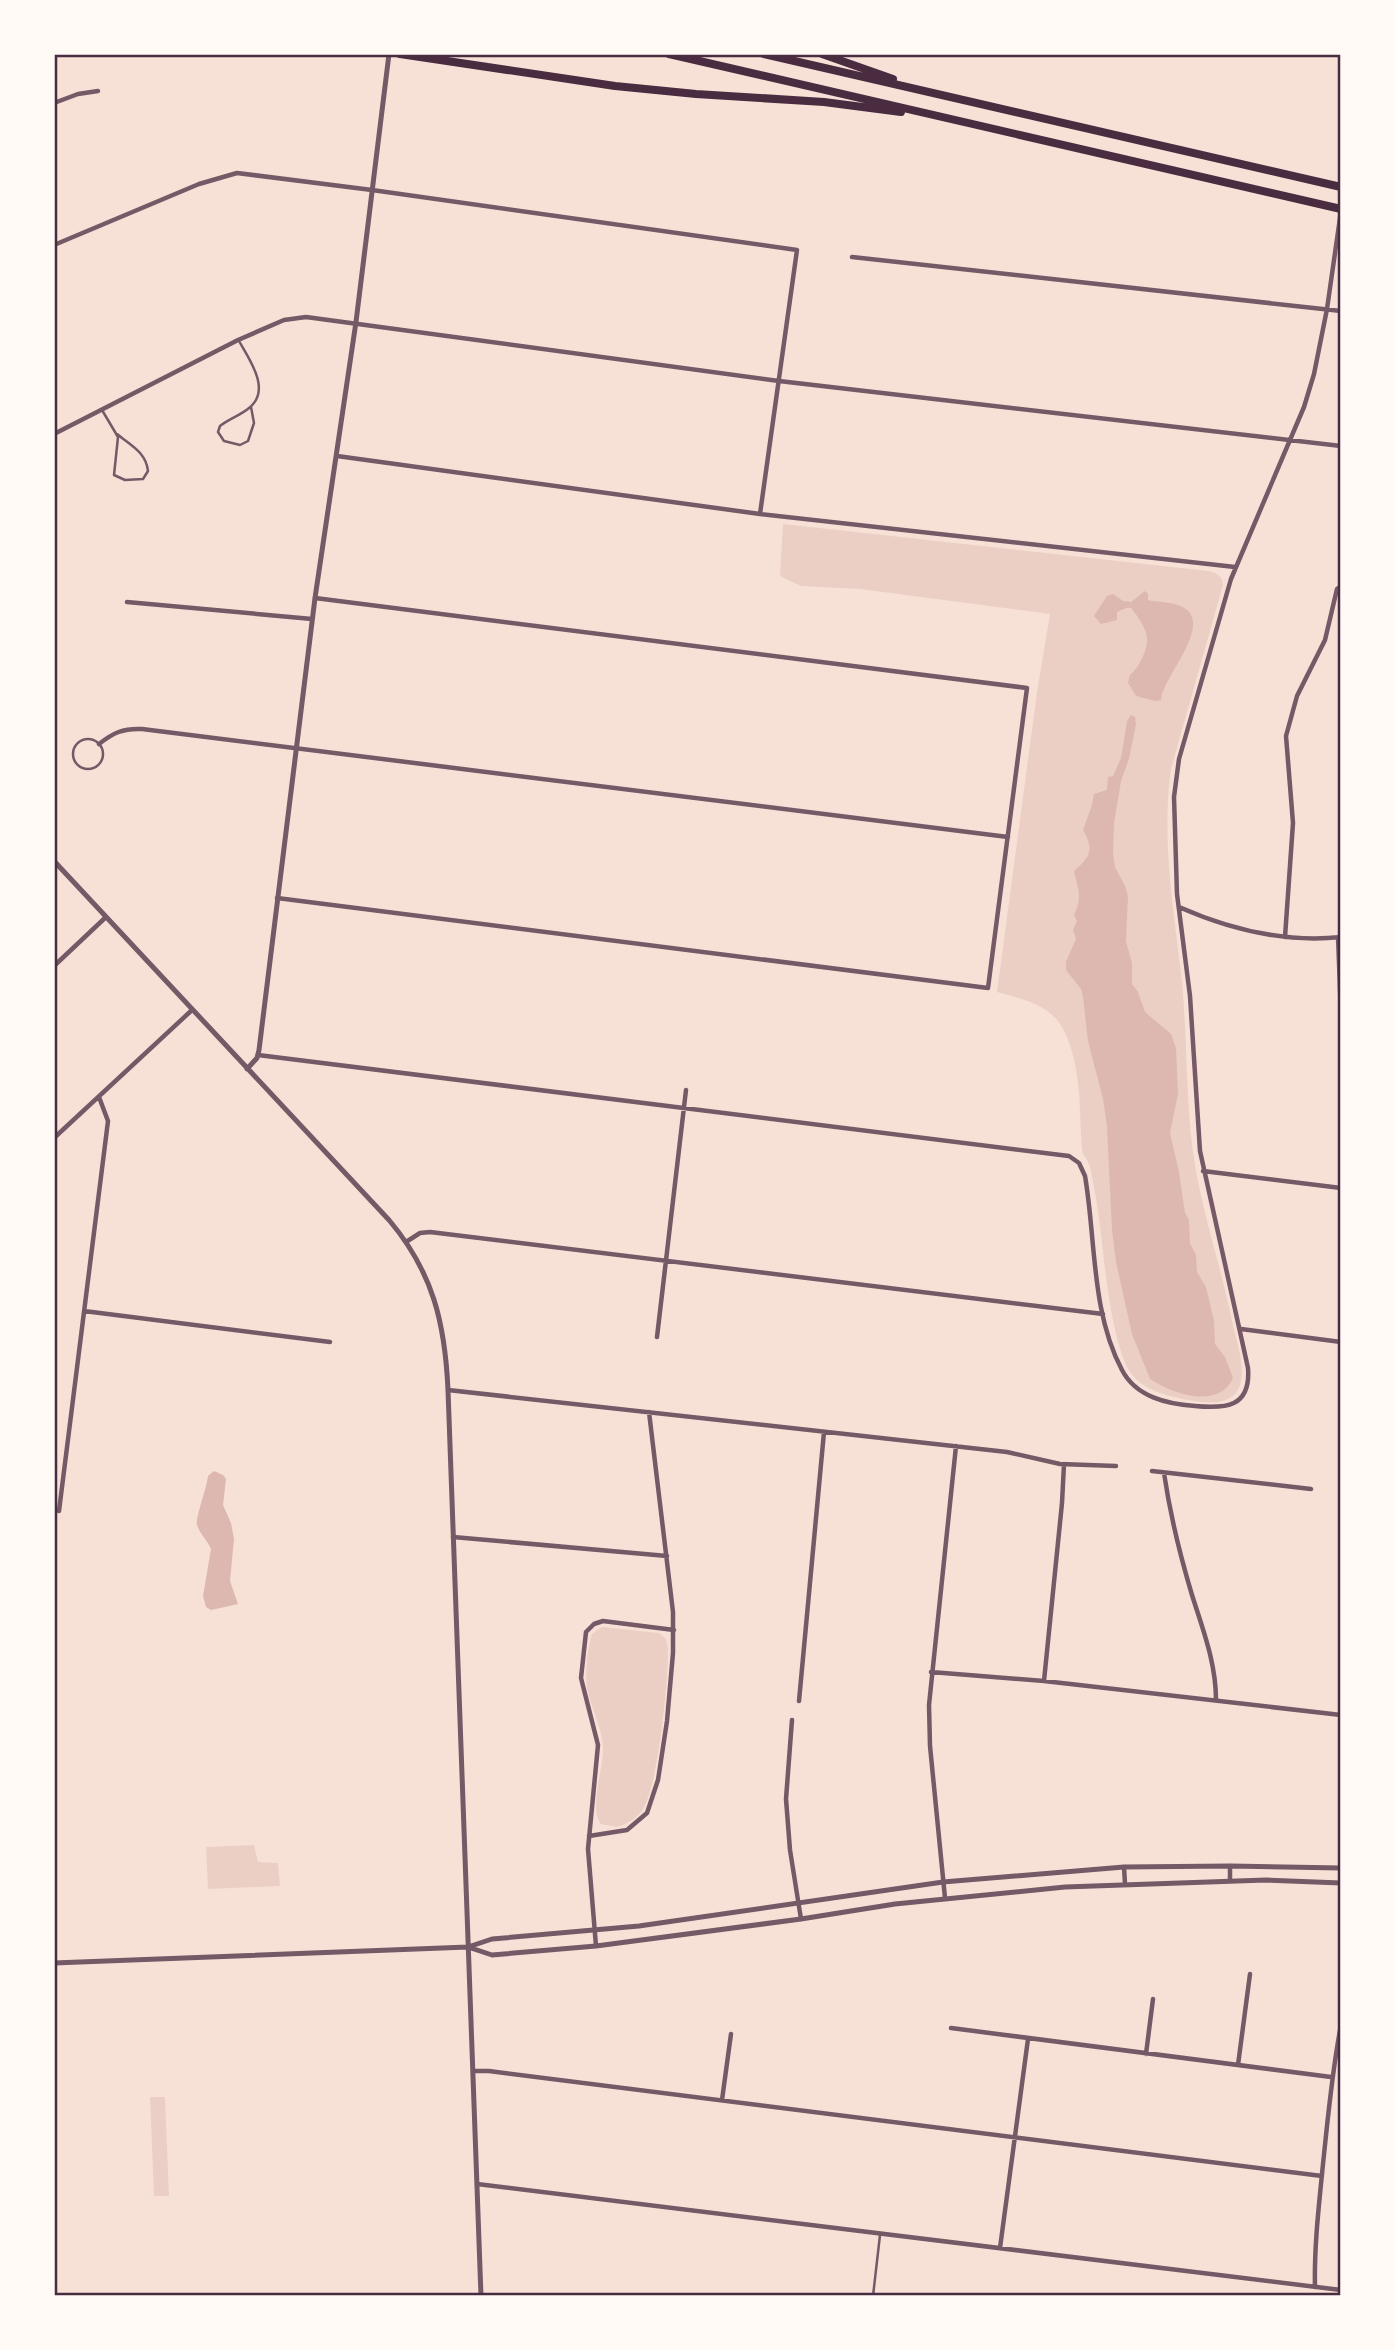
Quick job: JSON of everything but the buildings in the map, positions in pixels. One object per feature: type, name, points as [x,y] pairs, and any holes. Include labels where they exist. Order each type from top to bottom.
[{"type":"highway","points":[[400,54],[590,83],[696,94],[824,102],[959,121]]},
{"type":"highway","points":[[669,54],[1338,209]]},
{"type":"highway","points":[[764,54],[1338,187]]},
{"type":"highway","points":[[822,54],[942,96]]},
{"type":"street","points":[[247,1069],[258,1055],[312,619],[356,323],[389,54]]},
{"type":"street","points":[[54,103],[78,94],[97,91]]},
{"type":"street","points":[[54,244],[199,184],[233,174],[372,190],[797,250],[760,514]]},
{"type":"street","points":[[258,1055],[1063,1154],[1079,1163],[1084,1173],[1102,1314],[1115,1355],[1128,1379],[1142,1392],[1180,1405],[1216,1408],[1232,1404],[1242,1397],[1249,1373],[1203,1171],[1197,1119],[1190,996],[1178,906],[1173,817],[1177,769],[1235,567],[1312,382],[1327,309],[1338,209]]},
{"type":"street","points":[[852,257],[1341,311]]},
{"type":"street","points":[[54,434],[238,340],[291,318],[306,317],[779,381],[1341,446]]},
{"type":"street","points":[[337,456],[760,514],[1235,567]]},
{"type":"street","points":[[1285,937],[1293,824],[1286,736],[1297,696],[1325,640],[1339,588]]},
{"type":"street","points":[[277,898],[988,988],[1027,688],[315,598]]},
{"type":"street","points":[[127,602],[312,619]]},
{"type":"street","points":[[99,744],[116,732],[130,728],[1008,837]]},
{"type":"street","points":[[54,861],[388,1220],[406,1242],[428,1281],[438,1310],[445,1348],[448,1390],[481,2296]]},
{"type":"street","points":[[1178,906],[1238,929],[1285,937],[1339,937],[1341,1015]]},
{"type":"street","points":[[54,966],[106,918]]},
{"type":"street","points":[[54,1138],[192,1010]]},
{"type":"street","points":[[657,1337],[687,1090]]},
{"type":"street","points":[[59,1511],[108,1121],[99,1097]]},
{"type":"street","points":[[1203,1171],[1341,1188]]},
{"type":"street","points":[[406,1242],[420,1233],[430,1232],[1102,1314]]},
{"type":"street","points":[[84,1311],[330,1342]]},
{"type":"street","points":[[1241,1329],[1341,1342]]},
{"type":"street","points":[[448,1390],[956,1446],[1024,1455],[1064,1464],[1116,1466]]},
{"type":"street","points":[[589,1836],[627,1830],[639,1822],[651,1807],[667,1721],[674,1630],[649,1411]]},
{"type":"street","points":[[799,1701],[824,1432]]},
{"type":"street","points":[[945,1898],[929,1733],[931,1672],[956,1446]]},
{"type":"street","points":[[1044,1681],[1064,1464]]},
{"type":"street","points":[[1152,1471],[1311,1489]]},
{"type":"street","points":[[1164,1473],[1188,1578],[1213,1662],[1216,1700]]},
{"type":"street","points":[[453,1537],[667,1556]]},
{"type":"street","points":[[596,1946],[589,1836],[598,1752],[581,1678],[586,1632],[592,1625],[603,1621],[674,1630]]},
{"type":"street","points":[[931,1672],[1044,1681],[1341,1715]]},
{"type":"street","points":[[792,1720],[786,1799],[801,1919]]},
{"type":"street","points":[[1230,1866],[1230,1881]]},
{"type":"street","points":[[54,1963],[468,1947],[492,1940],[799,1904],[943,1882],[1063,1871],[1124,1867],[1341,1868]]},
{"type":"street","points":[[1124,1867],[1125,1884]]},
{"type":"street","points":[[1063,1871],[1065,1887]]},
{"type":"street","points":[[468,1947],[492,1955],[596,1946],[945,1898],[1065,1887],[1230,1881],[1341,1883]]},
{"type":"street","points":[[1238,2065],[1250,1974]]},
{"type":"street","points":[[1146,2054],[1153,1999]]},
{"type":"street","points":[[1315,2287],[1315,2246],[1331,2077],[1341,2025]]},
{"type":"street","points":[[951,2028],[1331,2077]]},
{"type":"street","points":[[722,2100],[731,2034]]},
{"type":"street","points":[[1000,2248],[1028,2039]]},
{"type":"street","points":[[473,2071],[1322,2176]]},
{"type":"street","points":[[476,2184],[1341,2290]]},
{"type":"lane","points":[[238,340],[257,377],[258,393],[251,407],[220,426],[218,432],[224,441],[240,445],[248,441],[254,423],[251,407]]},
{"type":"lane","points":[[102,410],[117,433],[135,447],[146,461],[148,471],[143,479],[125,480],[114,475],[117,433]]},
{"type":"lane","points":[[89,739],[99,744],[103,754],[98,765],[87,768],[77,764],[73,753],[78,742],[89,739]]},
{"type":"lane","points":[[873,2296],[881,2232]]},
{"type":"shaded area","points":[[783,524],[1208,571],[1221,577],[1223,585],[1171,769],[1167,822],[1184,1005],[1192,1148],[1241,1361],[1242,1378],[1231,1397],[1211,1402],[1166,1395],[1139,1382],[1128,1368],[1119,1346],[1112,1315],[1091,1171],[1082,1151],[1079,1090],[1070,1047],[1060,1023],[1053,1016],[1027,1001],[997,992],[1050,614],[860,589],[801,586],[780,576]]},
{"type":"shaded area","points":[[1145,591],[1148,600],[1186,609],[1192,617],[1193,628],[1161,700],[1155,701],[1136,696],[1128,683],[1130,675],[1142,659],[1147,643],[1147,635],[1136,614],[1131,608],[1126,608],[1117,612],[1117,620],[1101,624],[1094,616],[1107,596],[1113,594],[1123,601],[1131,602]]},
{"type":"shaded area","points":[[1131,715],[1135,717],[1136,724],[1129,759],[1121,781],[1114,823],[1113,853],[1115,867],[1128,896],[1126,941],[1132,963],[1132,984],[1145,1012],[1171,1034],[1176,1048],[1178,1094],[1170,1133],[1185,1213],[1189,1220],[1190,1243],[1196,1255],[1197,1272],[1206,1287],[1214,1321],[1215,1344],[1225,1357],[1233,1378],[1226,1388],[1217,1394],[1206,1396],[1182,1394],[1150,1379],[1132,1334],[1116,1262],[1112,1230],[1107,1126],[1103,1099],[1088,1041],[1081,989],[1066,970],[1066,962],[1076,939],[1073,930],[1077,921],[1074,915],[1079,893],[1074,871],[1089,852],[1089,842],[1083,830],[1094,794],[1107,790],[1108,777],[1113,776],[1121,758],[1127,721]]},
{"type":"shaded area","points":[[214,1471],[226,1479],[223,1505],[234,1539],[230,1581],[238,1604],[211,1610],[206,1607],[203,1596],[211,1549],[197,1522],[208,1476]]},
{"type":"shaded area","points":[[602,1627],[659,1633],[666,1639],[668,1647],[662,1731],[648,1797],[638,1816],[617,1827],[601,1824],[596,1809],[603,1743],[586,1679],[592,1634]]},
{"type":"shaded area","points":[[254,1845],[258,1862],[278,1863],[280,1886],[208,1889],[206,1847]]},
{"type":"shaded area","points":[[150,2097],[165,2097],[169,2196],[154,2196]]}]
